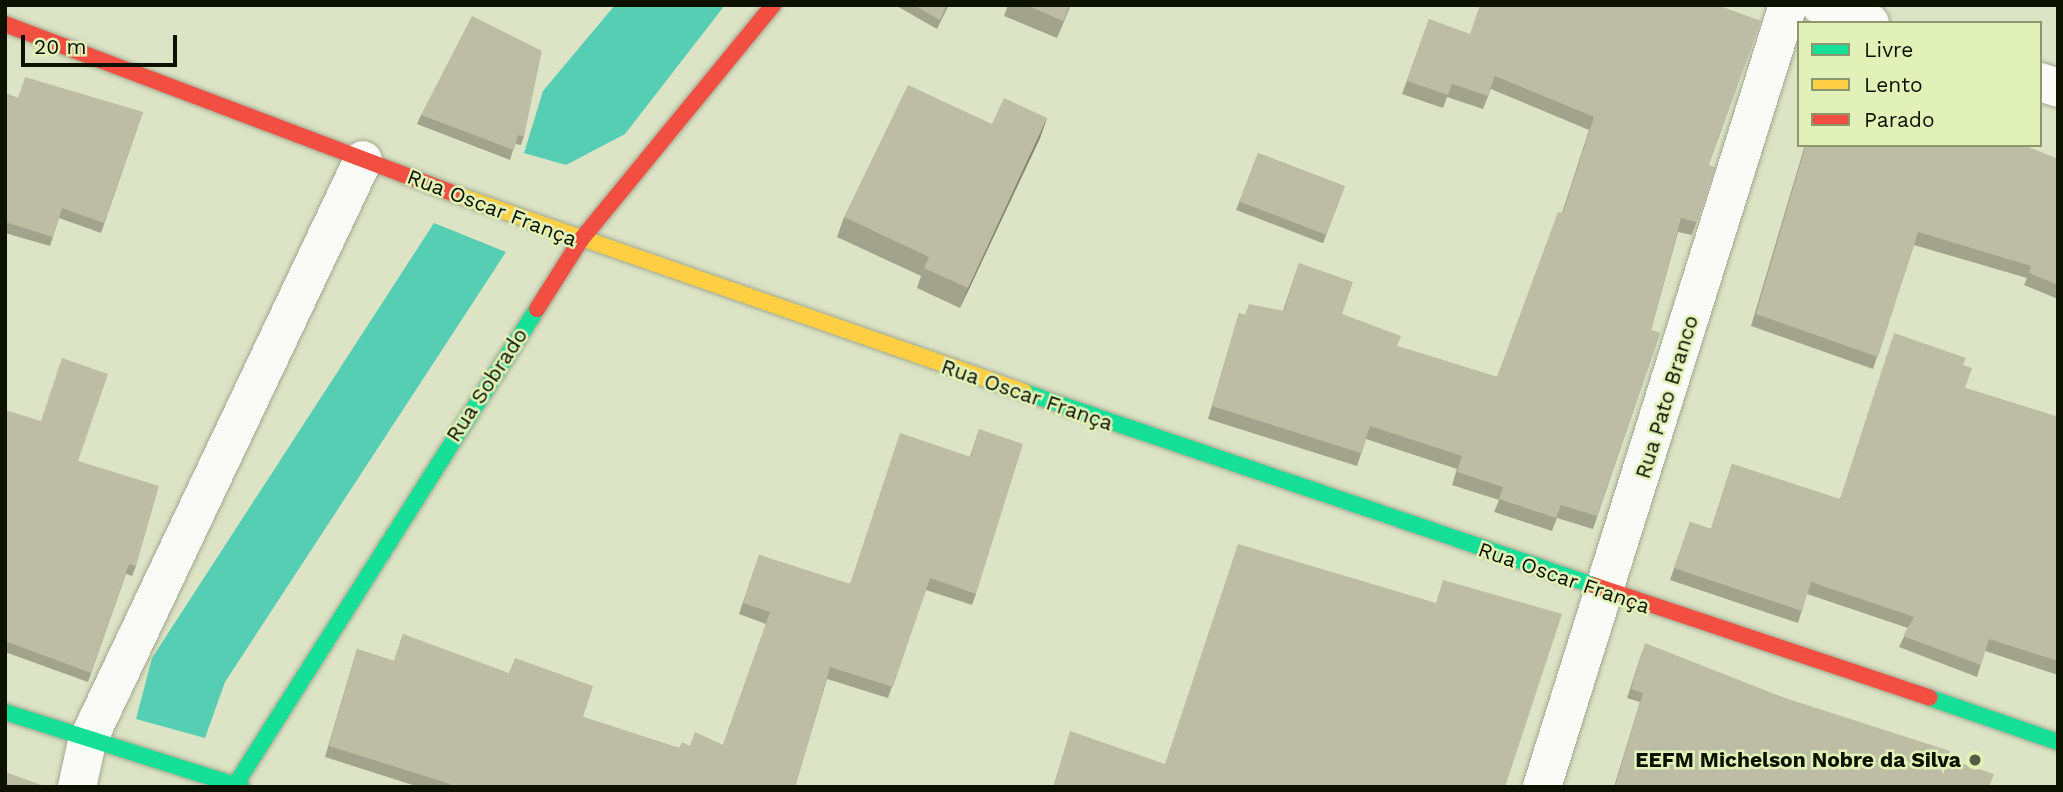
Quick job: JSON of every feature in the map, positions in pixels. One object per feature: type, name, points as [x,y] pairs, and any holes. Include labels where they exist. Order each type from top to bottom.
[{"type":"street","name":"Rua Sobrado","points":[[236,786],[580,241],[773,5]]},
{"type":"street","name":"Rua Pato Branco","points":[[1542,787],[1607,593],[1788,5]]},
{"type":"street","points":[[1820,5],[1864,21]]},
{"type":"street","name":"Rua Oscar França","points":[[5,23],[580,241],[1607,593],[2058,742]]},
{"type":"street","points":[[77,787],[87,742],[363,160]]},
{"type":"street","points":[[5,712],[87,742],[236,786]]},
{"type":"water","points":[[615,5],[725,5],[625,134],[566,165],[524,153],[543,91]]},
{"type":"water","points":[[434,223],[506,252],[225,682],[205,738],[136,719],[152,658]]},
{"type":"building","points":[[914,5],[947,5],[940,20]]},
{"type":"building","points":[[1026,5],[1070,5],[1063,21]]},
{"type":"building","points":[[1480,5],[1717,5],[1761,21],[1709,165],[1715,168],[1696,222],[1681,218],[1651,330],[1660,333],[1597,516],[1561,505],[1556,518],[1499,499],[1503,487],[1457,472],[1462,456],[1370,426],[1361,453],[1212,406],[1239,313],[1245,315],[1249,304],[1284,311],[1299,263],[1353,282],[1342,314],[1401,336],[1397,346],[1497,377],[1558,212],[1563,213],[1594,117],[1495,76],[1488,96],[1452,84],[1448,95],[1407,81],[1429,19],[1470,34]]},
{"type":"building","points":[[472,16],[542,51],[524,136],[518,135],[514,150],[421,115]]},
{"type":"building","points":[[25,77],[143,112],[104,223],[62,208],[53,237],[5,222],[5,93],[18,98]]},
{"type":"building","points":[[908,85],[992,124],[1004,98],[1047,118],[968,288],[924,268],[929,257],[844,217]]},
{"type":"building","points":[[1805,147],[2029,147],[2058,159],[2058,285],[2029,273],[2031,266],[1918,232],[1878,357],[1756,314]]},
{"type":"building","points":[[1258,153],[1345,186],[1326,235],[1239,202]]},
{"type":"building","points":[[1894,333],[1966,358],[1963,365],[1972,368],[1965,388],[2058,417],[2058,661],[1989,639],[1981,665],[1903,636],[1914,617],[1811,582],[1802,611],[1674,568],[1690,522],[1711,529],[1732,464],[1840,499]]},
{"type":"building","points":[[62,358],[108,374],[78,461],[159,486],[136,566],[129,564],[91,673],[5,641],[5,410],[41,421]]},
{"type":"building","points":[[979,429],[1023,444],[976,594],[930,578],[893,687],[830,667],[795,787],[449,787],[450,784],[329,746],[357,649],[394,661],[403,634],[509,673],[515,658],[593,686],[583,717],[679,748],[682,742],[690,746],[695,732],[723,745],[770,612],[743,603],[759,555],[850,584],[900,433],[971,457]]},
{"type":"building","points":[[1238,544],[1436,603],[1443,580],[1562,614],[1505,787],[1053,787],[1070,731],[1165,764]]},
{"type":"building","points":[[1645,643],[1782,697],[1950,751],[1948,759],[1994,774],[1989,787],[1615,787],[1643,693],[1631,689]]},
{"type":"building","points":[[5,772],[47,787],[5,787]]},
{"type":"traffic: fast","points":[[234,787],[537,309]]},
{"type":"traffic: fast","points":[[1024,392],[1593,585]]},
{"type":"traffic: fast","points":[[1930,698],[2058,742]]},
{"type":"traffic: fast","points":[[5,712],[241,787]]},
{"type":"traffic: slow","points":[[452,193],[1024,392]]},
{"type":"traffic: jam","points":[[537,309],[580,241],[773,5]]},
{"type":"traffic: jam","points":[[5,24],[452,193]]},
{"type":"traffic: jam","points":[[1593,585],[1930,698]]},
{"type":"place","name":"EEFM Michelson Nobre da Silva","points":[[1975,760]]}]
